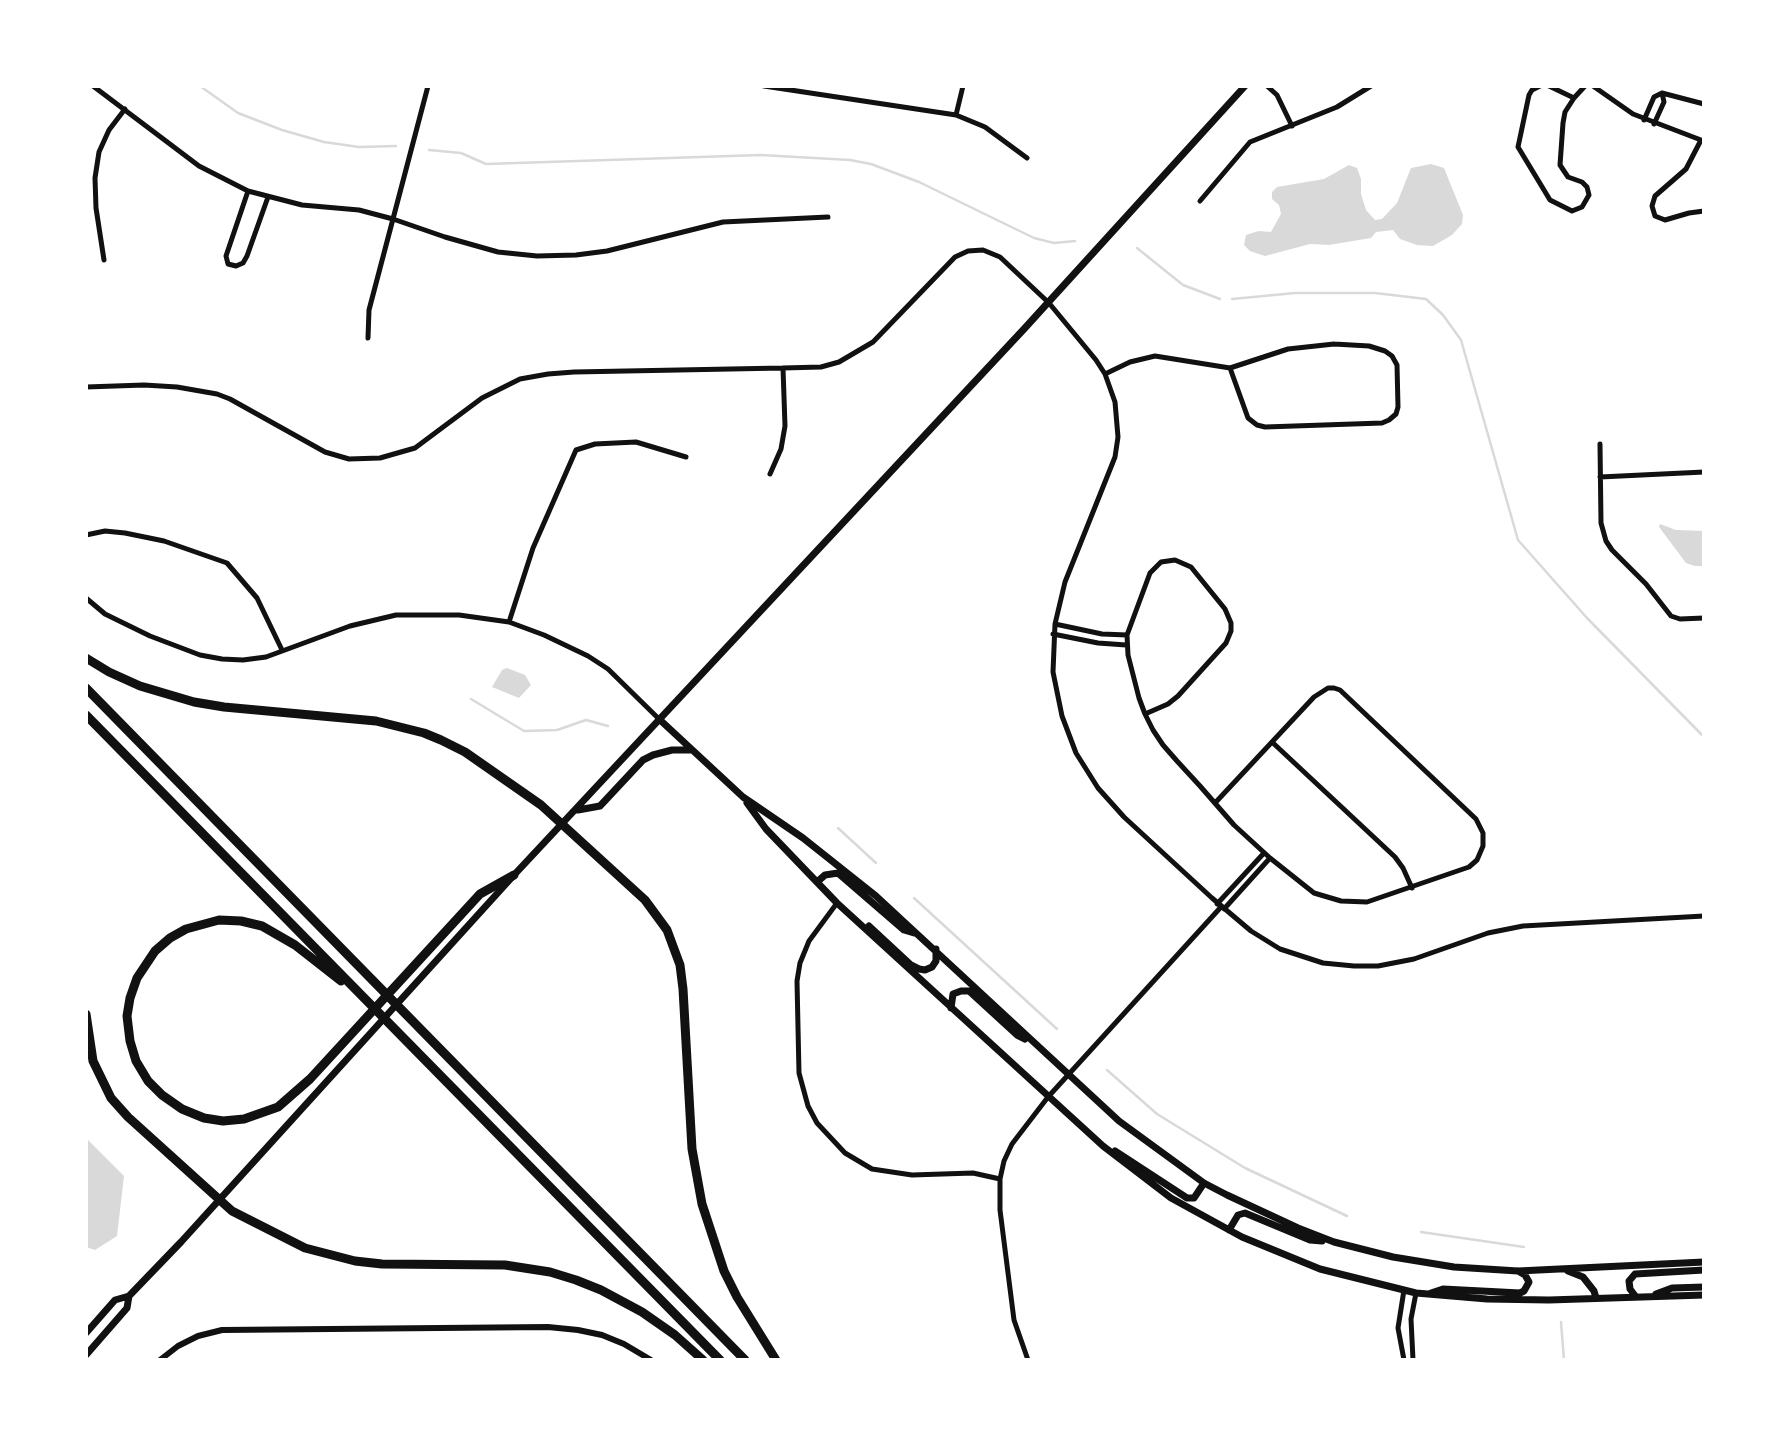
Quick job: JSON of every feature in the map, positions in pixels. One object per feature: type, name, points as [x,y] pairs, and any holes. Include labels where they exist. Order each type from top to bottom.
[{"type":"highway","points":[[86,658],[140,686],[194,702],[376,721],[424,733],[465,752],[541,805],[645,900],[667,930],[680,965],[692,1149],[702,1204],[724,1270],[737,1297],[776,1360]]},
{"type":"highway","points":[[86,688],[745,1360]]},
{"type":"highway","points":[[86,715],[720,1360]]},
{"type":"highway","points":[[357,991],[279,934],[241,921],[219,920],[186,929],[155,951],[137,978],[130,998],[127,1016],[130,1041],[136,1061],[148,1081],[182,1109],[204,1118],[223,1121],[244,1119],[278,1107],[292,1097],[480,894],[514,875]]},
{"type":"highway","points":[[86,1014],[93,1061],[111,1098],[128,1117],[232,1211],[305,1248],[330,1256],[382,1264],[505,1265],[550,1272],[576,1280],[611,1294],[642,1312],[675,1335],[703,1360]]},
{"type":"main road","points":[[86,1333],[116,1300],[129,1296],[219,1200],[514,875],[1049,303],[1245,86]]},
{"type":"main road","points":[[659,719],[743,797],[814,846],[876,896],[1119,1121],[1205,1183],[1252,1208],[1334,1242],[1393,1257],[1454,1267],[1518,1271],[1704,1262]]},
{"type":"main road","points":[[577,810],[600,806],[643,760],[672,750],[692,750]]},
{"type":"main road","points":[[743,797],[766,829],[837,903],[1048,1097],[1103,1146],[1171,1198],[1229,1230],[1320,1269],[1416,1293],[1487,1299],[1704,1294]]},
{"type":"main road","points":[[817,882],[825,875],[838,873],[904,930],[915,933]]},
{"type":"main road","points":[[854,918],[863,920],[919,969],[932,967],[936,961],[936,949]]},
{"type":"main road","points":[[951,1008],[953,994],[969,991],[1017,1035],[1032,1042]]},
{"type":"main road","points":[[1103,1146],[1119,1152],[1187,1198],[1194,1198],[1205,1183]]},
{"type":"main road","points":[[1229,1230],[1235,1218],[1245,1213],[1310,1240],[1334,1242]]},
{"type":"main road","points":[[1563,1270],[1583,1278],[1594,1291],[1596,1298]]},
{"type":"main road","points":[[1636,1297],[1630,1289],[1629,1281],[1635,1273],[1704,1270]]},
{"type":"main road","points":[[1427,1294],[1443,1289],[1520,1293],[1529,1282],[1525,1275],[1518,1271]]},
{"type":"main road","points":[[1649,1297],[1672,1288],[1704,1287]]},
{"type":"main road","points":[[86,1355],[127,1308],[129,1296]]},
{"type":"street","points":[[93,86],[200,166],[248,191],[302,205],[359,210],[498,252],[537,256],[607,251],[723,222],[828,217]]},
{"type":"street","points":[[368,338],[369,310],[428,86]]},
{"type":"street","points":[[764,86],[956,115],[985,127],[1027,158]]},
{"type":"street","points":[[956,115],[963,86]]},
{"type":"street","points":[[1267,86],[1277,95],[1292,125]]},
{"type":"street","points":[[1200,201],[1251,142],[1337,107],[1371,86]]},
{"type":"street","points":[[1540,86],[1529,95],[1518,147],[1549,200],[1572,211],[1583,207],[1589,195],[1587,187],[1568,177],[1560,165],[1563,123],[1565,112],[1585,86]]},
{"type":"street","points":[[1549,86],[1574,98]]},
{"type":"street","points":[[1592,86],[1644,120],[1703,141],[1686,169],[1655,196],[1652,206],[1655,216],[1665,220],[1704,211]]},
{"type":"street","points":[[1644,120],[1654,97],[1662,93],[1704,104]]},
{"type":"street","points":[[1654,124],[1664,102],[1662,93]]},
{"type":"street","points":[[104,260],[96,208],[95,178],[99,152],[109,130],[125,108]]},
{"type":"street","points":[[248,191],[226,256],[228,264],[236,266],[243,263],[268,197]]},
{"type":"street","points":[[86,387],[155,386],[217,394],[325,452],[358,460],[394,456],[415,447],[482,398],[520,379],[574,372],[821,367],[839,362],[873,342],[949,262],[968,251],[983,250],[1000,257],[1049,303],[1082,341],[1105,374],[1116,410],[1118,437],[1115,457],[1065,582],[1053,634],[1055,685],[1069,735],[1098,788],[1124,817],[1221,907],[1251,931],[1280,949],[1323,963],[1354,966],[1378,966],[1414,959],[1488,933],[1523,926],[1704,916]]},
{"type":"street","points":[[1105,374],[1130,362],[1154,356],[1230,368],[1288,349],[1334,344],[1368,346],[1385,351],[1397,365],[1398,408],[1396,414],[1382,423],[1265,427],[1248,418],[1230,368]]},
{"type":"street","points":[[770,474],[781,449],[785,426],[783,368]]},
{"type":"street","points":[[509,622],[533,548],[576,450],[595,444],[636,442],[686,457]]},
{"type":"street","points":[[1600,444],[1602,532],[1612,550],[1635,570],[1671,616],[1680,619],[1704,618]]},
{"type":"street","points":[[1600,477],[1704,471]]},
{"type":"street","points":[[86,535],[105,531],[125,533],[164,541],[227,563],[257,598],[282,650]]},
{"type":"street","points":[[1145,714],[1159,709],[1178,696],[1226,643],[1231,631],[1231,623],[1225,609],[1191,567],[1169,559],[1154,566],[1150,573],[1127,635],[1126,645],[1139,698],[1145,714],[1158,739],[1215,803],[1270,858],[1314,893],[1340,901],[1367,902],[1469,867],[1477,860],[1484,839],[1476,818],[1340,690],[1328,688],[1314,697],[1215,803]]},
{"type":"street","points":[[86,598],[105,614],[125,625],[200,655],[243,660],[265,657],[350,626],[396,615],[459,615],[509,622],[588,656],[608,669],[659,719]]},
{"type":"street","points":[[1055,624],[1102,634],[1127,635]]},
{"type":"street","points":[[1053,634],[1098,643],[1126,645]]},
{"type":"street","points":[[1272,742],[1395,857],[1412,888]]},
{"type":"street","points":[[1221,907],[1265,853]]},
{"type":"street","points":[[1028,1360],[1014,1320],[1000,1210],[1000,1179],[1012,1144],[1069,1073],[1221,907],[1270,858]]},
{"type":"street","points":[[837,903],[809,941],[800,963],[797,981],[799,1073],[808,1106],[817,1123],[845,1153],[872,1169],[905,1175],[973,1173],[1000,1179]]},
{"type":"street","points":[[1404,1290],[1398,1328],[1405,1360]]},
{"type":"street","points":[[1413,1360],[1411,1319],[1416,1293]]},
{"type":"street","points":[[160,1360],[178,1346],[198,1336],[222,1330],[548,1327],[602,1335],[651,1360]]},
{"type":"shaded area","points":[[1431,164],[1444,168],[1463,215],[1462,224],[1452,235],[1433,246],[1417,245],[1400,239],[1393,230],[1376,232],[1371,238],[1329,245],[1310,244],[1265,256],[1250,251],[1244,245],[1246,235],[1259,231],[1271,232],[1281,214],[1279,205],[1272,199],[1272,192],[1277,187],[1324,179],[1349,165],[1357,168],[1366,210],[1375,220],[1382,219],[1397,203],[1411,168]]},
{"type":"shaded area","points":[[1660,524],[1676,530],[1704,531],[1704,566],[1686,563],[1659,527]]},
{"type":"shaded area","points":[[507,668],[525,675],[531,685],[519,698],[492,687],[502,670]]},
{"type":"shaded area","points":[[86,1138],[124,1176],[117,1236],[95,1250],[86,1247]]},
{"type":"waterway","points":[[200,86],[238,113],[282,130],[324,142],[359,147],[396,146]]},
{"type":"waterway","points":[[429,150],[461,153],[486,164],[761,155],[850,160],[871,164],[919,182],[1034,238],[1054,243],[1075,241]]},
{"type":"waterway","points":[[1137,248],[1183,285],[1220,299]]},
{"type":"waterway","points":[[1232,299],[1295,293],[1375,293],[1426,299],[1443,315],[1461,340],[1518,540],[1587,618],[1704,737]]},
{"type":"waterway","points":[[471,699],[524,731],[557,730],[586,720],[608,726]]},
{"type":"waterway","points":[[838,828],[876,863]]},
{"type":"waterway","points":[[914,898],[1057,1029]]},
{"type":"waterway","points":[[1107,1070],[1157,1114],[1245,1168],[1347,1216]]},
{"type":"waterway","points":[[1421,1232],[1524,1247]]},
{"type":"waterway","points":[[1561,1322],[1564,1360]]}]
